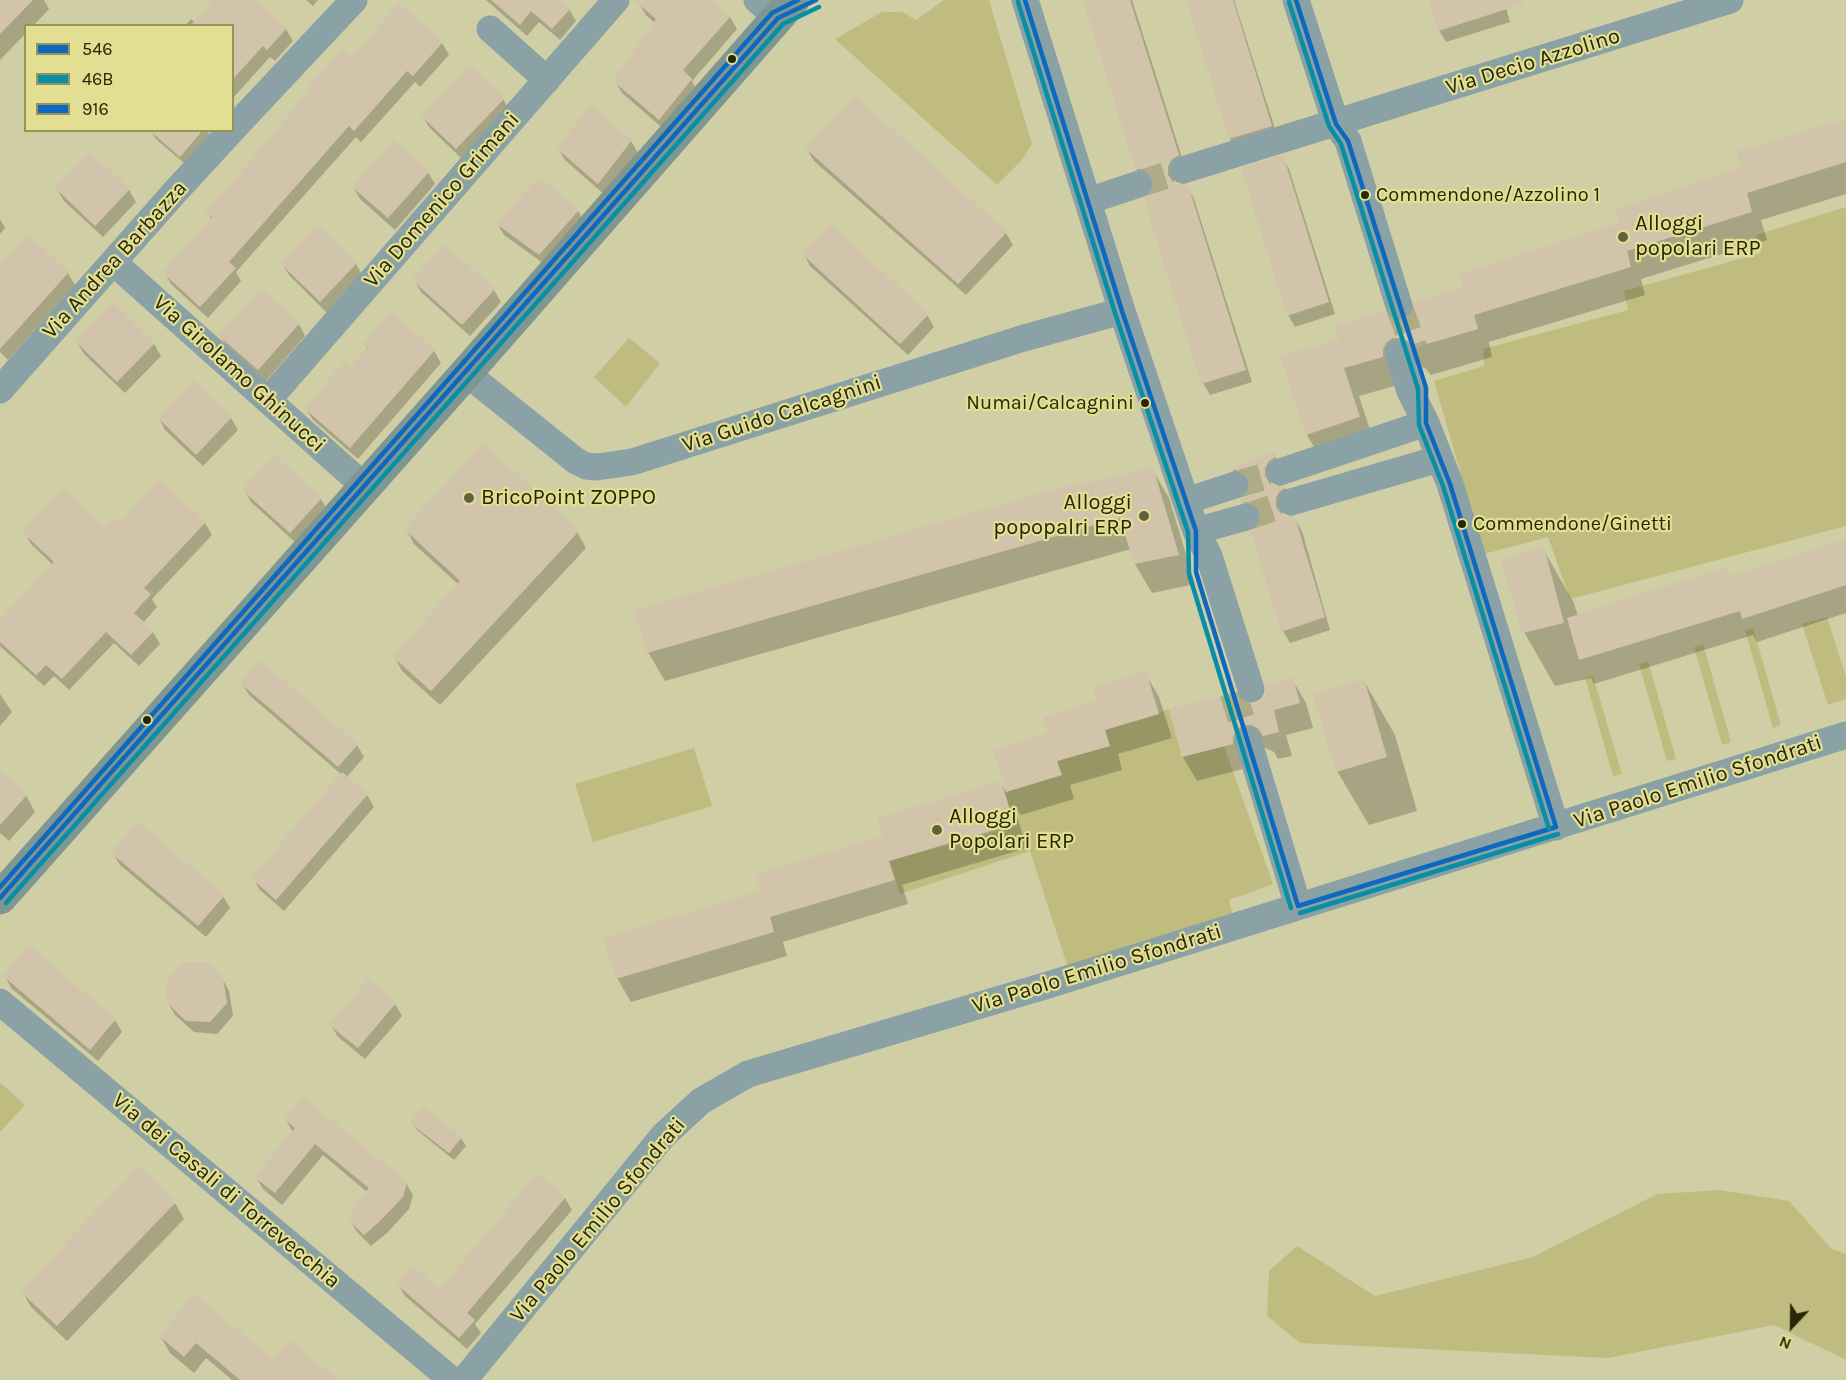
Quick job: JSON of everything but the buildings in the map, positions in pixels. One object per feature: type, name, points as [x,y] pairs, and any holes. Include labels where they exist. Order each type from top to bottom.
[{"type":"main road","points":[[0,898],[466,373],[776,6],[816,0]]},
{"type":"street","name":"Via Andrea Barbazza","points":[[234,128],[354,0]]},
{"type":"street","name":"Via Domenico Grimani","points":[[268,400],[616,0]]},
{"type":"street","points":[[1025,0],[1122,310],[1196,531],[1209,556],[1242,691]]},
{"type":"street","points":[[1296,0],[1336,124],[1348,141],[1391,309]]},
{"type":"street","name":"Via Decio Azzolino","points":[[1184,170],[1730,0]]},
{"type":"street","points":[[490,29],[547,80]]},
{"type":"street","name":"Via Andrea Barbazza","points":[[0,390],[230,132]]},
{"type":"street","points":[[1088,201],[1139,184]]},
{"type":"street","name":"Via Girolamo Ghinucci","points":[[113,262],[364,486]]},
{"type":"street","name":"Via Guido Calcagnini","points":[[466,373],[567,456],[586,466],[607,466],[632,462],[1024,338],[1122,310]]},
{"type":"street","points":[[1406,350],[1410,390],[1426,423],[1450,484],[1556,827]]},
{"type":"street","points":[[1280,472],[1426,423]]},
{"type":"street","points":[[1291,502],[1439,459]]},
{"type":"street","points":[[1186,501],[1235,485]]},
{"type":"street","points":[[1196,531],[1246,517]]},
{"type":"street","name":"Via Paolo Emilio Sfondrati","points":[[464,1380],[663,1136],[701,1101],[748,1074],[1048,985],[1846,735]]},
{"type":"street","points":[[1257,738],[1307,903]]},
{"type":"street","name":"Via dei Casali di Torrevecchia","points":[[0,1002],[452,1380]]},
{"type":"shaded area","points":[[944,0],[989,0],[1032,144],[1021,161],[997,185],[835,39],[882,12],[902,12],[916,20]]},
{"type":"shaded area","points":[[1846,207],[1846,526],[1570,599],[1548,537],[1484,554],[1434,381],[1484,366],[1483,349],[1628,310],[1624,291],[1761,253],[1756,235]]},
{"type":"shaded area","points":[[629,338],[660,363],[626,407],[594,377]]},
{"type":"shaded area","points":[[1827,617],[1846,677],[1846,699],[1828,705],[1802,624]]},
{"type":"shaded area","points":[[1753,628],[1781,725],[1773,728],[1745,630]]},
{"type":"shaded area","points":[[1703,644],[1731,742],[1722,745],[1694,647]]},
{"type":"shaded area","points":[[1648,661],[1676,759],[1667,761],[1639,664]]},
{"type":"shaded area","points":[[1593,676],[1622,774],[1613,776],[1585,678]]},
{"type":"shaded area","points":[[1169,709],[1182,757],[1224,746],[1273,884],[1229,900],[1233,916],[1068,968],[1030,851],[900,894],[889,861],[1015,826],[1005,792],[1061,775],[1057,761],[1109,746],[1105,730]]},
{"type":"shaded area","points":[[694,748],[712,806],[593,842],[575,784]]},
{"type":"shaded area","points":[[0,1084],[25,1105],[0,1132]]},
{"type":"shaded area","points":[[1720,1190],[1789,1201],[1832,1249],[1846,1254],[1846,1360],[1774,1325],[1608,1358],[1300,1343],[1267,1316],[1269,1271],[1297,1246],[1375,1296],[1533,1257],[1657,1194]]},
{"type":"tunnel","points":[[1139,184],[1183,170]]},
{"type":"tunnel","points":[[1399,306],[1414,348]]},
{"type":"tunnel","points":[[1235,485],[1280,472]]},
{"type":"tunnel","points":[[1246,517],[1291,502]]},
{"type":"tunnel","points":[[1233,693],[1248,740]]},
{"type":"transit line","name":"916","points":[[0,887],[772,13],[798,0]]},
{"type":"transit line","name":"546","points":[[0,898],[778,18],[816,0]]},
{"type":"transit line","name":"546","points":[[1025,0],[1122,311],[1196,531],[1196,572],[1298,906]]},
{"type":"transit line","name":"546","points":[[1296,0],[1336,124],[1348,141],[1426,388],[1426,423],[1450,484],[1556,827]]},
{"type":"transit line","name":"46B","points":[[1018,2],[1115,313],[1188,532],[1189,574],[1291,908]]},
{"type":"transit line","name":"46B","points":[[1289,2],[1329,126],[1341,144],[1418,389],[1419,425],[1443,486],[1549,829]]},
{"type":"transit line","name":"46B","points":[[6,903],[783,24],[819,7]]},
{"type":"transit line","name":"546","points":[[1298,906],[1556,827]]},
{"type":"transit line","name":"46B","points":[[1300,913],[1558,834]]},
{"type":"place","name":"Commendone/Azzolino 1","points":[[1365,195]]},
{"type":"place","name":"Alloggi popolari ERP","points":[[1623,237]]},
{"type":"place","name":"Numai/Calcagnini","points":[[1145,403]]},
{"type":"place","name":"BricoPoint ZOPPO","points":[[469,498]]},
{"type":"place","name":"Alloggi popopalri ERP","points":[[1144,516]]},
{"type":"place","name":"Commendone/Ginetti","points":[[1462,524]]},
{"type":"place","name":"Alloggi Popolari ERP","points":[[937,830]]}]
